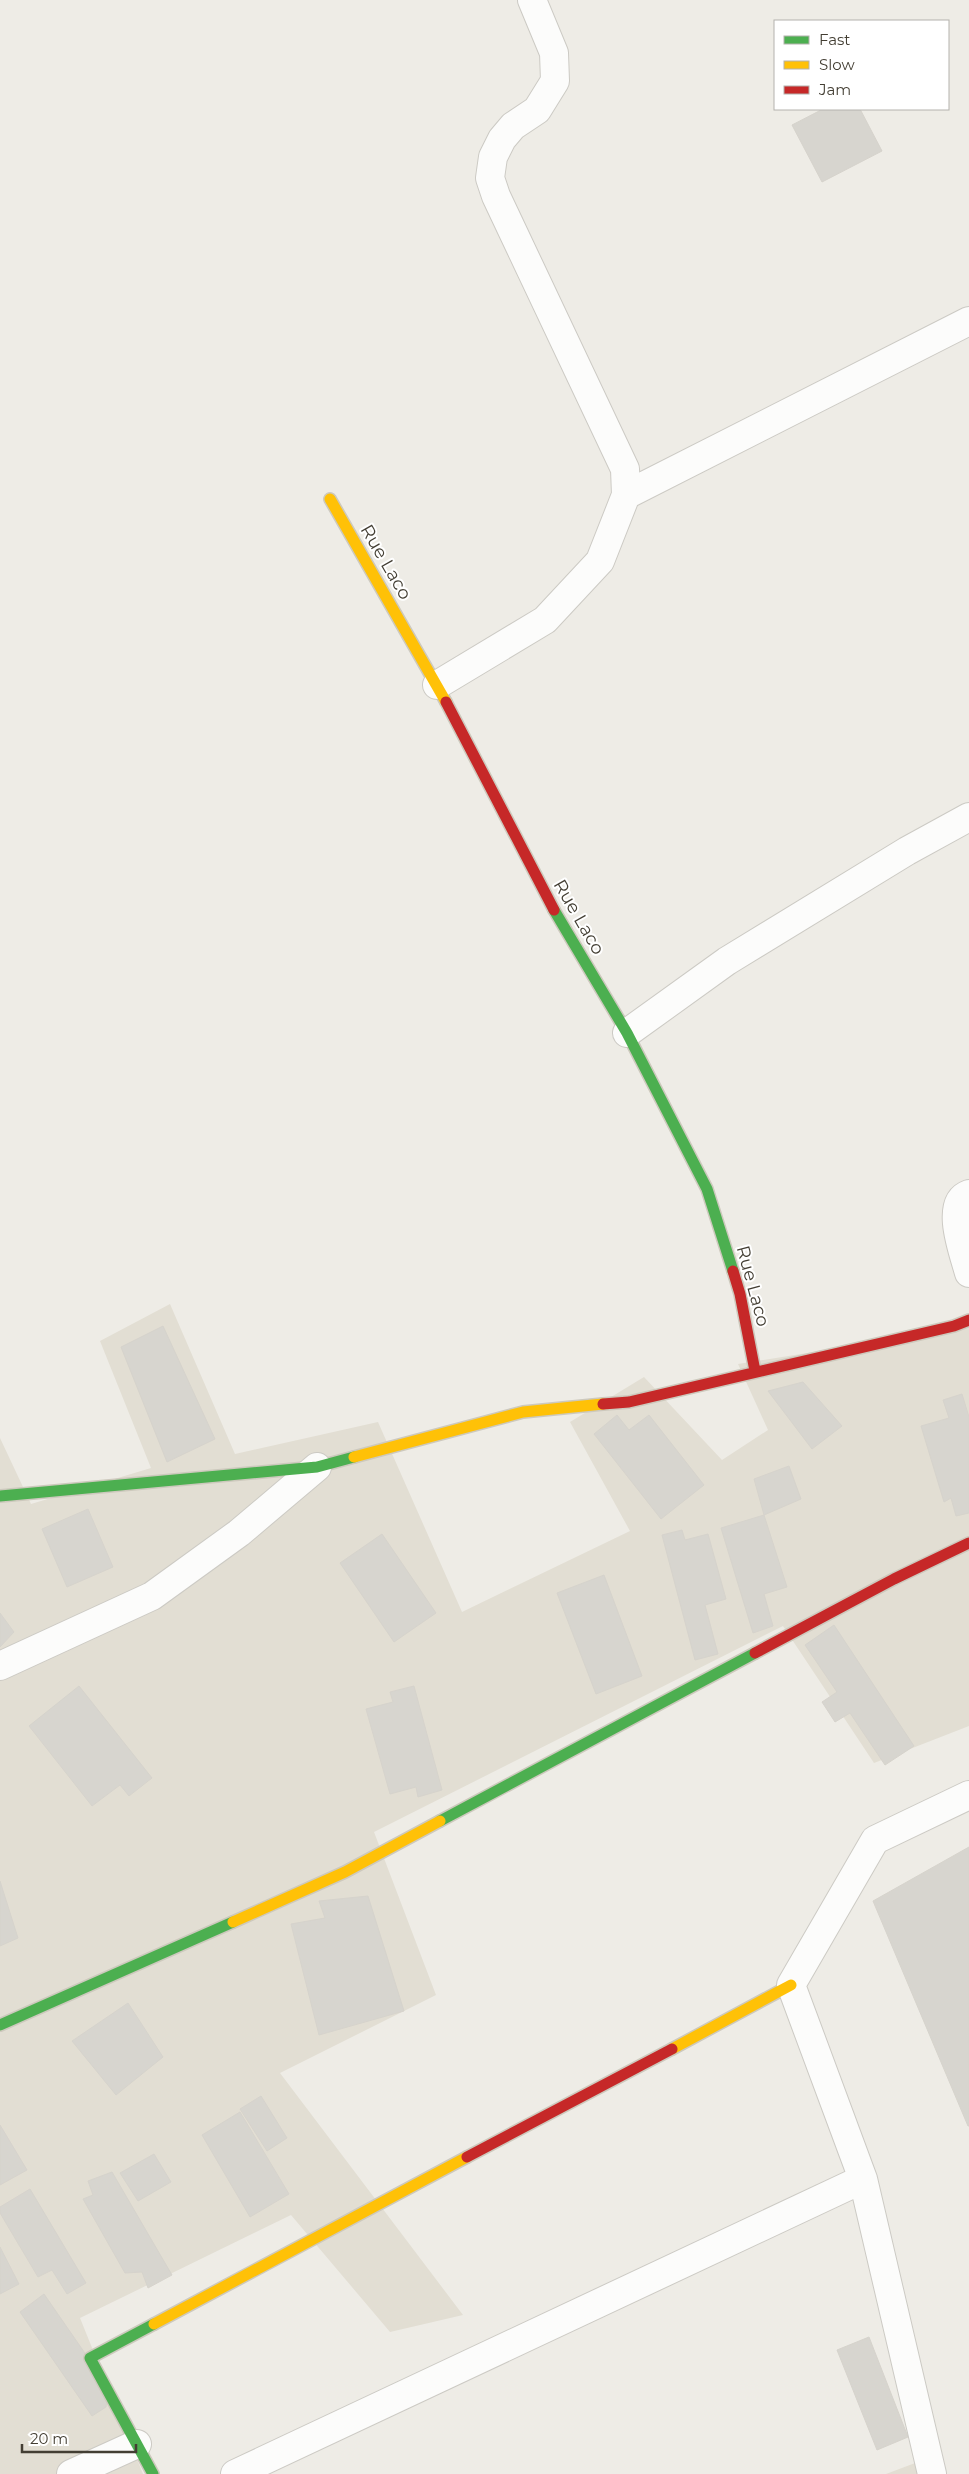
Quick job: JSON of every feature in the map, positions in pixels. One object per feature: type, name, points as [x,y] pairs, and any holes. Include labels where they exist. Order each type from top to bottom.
[{"type":"street","points":[[437,685],[545,620],[600,561],[626,495],[626,469],[496,196],[490,178],[493,157],[502,139],[512,126],[537,110],[555,81],[554,53],[532,0]]},
{"type":"street","points":[[626,495],[969,320]]},
{"type":"street","name":"Rue Laco","points":[[330,499],[366,565],[437,685],[548,900],[627,1033],[707,1189],[740,1294],[755,1371]]},
{"type":"street","points":[[627,1033],[727,961],[907,851],[969,817]]},
{"type":"street","points":[[969,1194],[961,1198],[958,1204],[956,1221],[969,1273]]},
{"type":"street","points":[[0,1496],[317,1466],[523,1412],[630,1402],[755,1371],[954,1326],[969,1320]]},
{"type":"street","points":[[0,1666],[152,1596],[239,1533],[317,1466]]},
{"type":"street","points":[[0,2025],[345,1872],[894,1579],[969,1543]]},
{"type":"street","points":[[153,2474],[90,2358],[791,1985],[875,1840],[969,1795]]},
{"type":"street","points":[[791,1985],[863,2180],[932,2474]]},
{"type":"street","points":[[234,2474],[863,2180]]},
{"type":"street","points":[[71,2474],[136,2444]]},
{"type":"shaded area","points":[[170,1304],[235,1454],[378,1422],[462,1612],[630,1531],[570,1422],[644,1377],[722,1460],[768,1430],[738,1364],[969,1327],[969,1726],[874,1763],[783,1626],[374,1832],[436,1995],[280,2073],[463,2315],[390,2332],[291,2215],[80,2318],[143,2474],[0,2474],[0,1438],[31,1504],[151,1468],[100,1341]]},
{"type":"shaded area","points":[[939,2454],[945,2474],[886,2474]]},
{"type":"building","points":[[821,110],[861,110],[882,151],[822,182],[792,125]]},
{"type":"building","points":[[163,1326],[215,1439],[167,1462],[121,1347]]},
{"type":"building","points":[[803,1382],[842,1426],[812,1449],[768,1391]]},
{"type":"building","points":[[962,1394],[969,1417],[969,1513],[956,1516],[951,1498],[944,1502],[921,1426],[949,1418],[943,1400]]},
{"type":"building","points":[[617,1415],[629,1430],[649,1415],[704,1485],[661,1519],[594,1434]]},
{"type":"building","points":[[789,1466],[801,1499],[764,1515],[754,1479]]},
{"type":"building","points":[[88,1509],[113,1567],[67,1587],[42,1529]]},
{"type":"building","points":[[764,1515],[787,1587],[764,1594],[773,1626],[753,1633],[721,1528]]},
{"type":"building","points":[[682,1530],[685,1540],[708,1534],[726,1599],[705,1605],[718,1654],[695,1660],[662,1535]]},
{"type":"building","points":[[382,1534],[436,1613],[394,1642],[340,1563]]},
{"type":"building","points":[[604,1575],[642,1676],[596,1694],[557,1593]]},
{"type":"building","points":[[0,1613],[14,1632],[0,1647]]},
{"type":"building","points":[[834,1625],[914,1746],[885,1765],[850,1713],[835,1722],[822,1702],[837,1692],[805,1645]]},
{"type":"building","points":[[79,1686],[152,1778],[129,1796],[120,1785],[92,1806],[29,1726]]},
{"type":"building","points":[[414,1686],[442,1790],[418,1797],[416,1787],[390,1794],[366,1709],[393,1702],[390,1692]]},
{"type":"building","points":[[969,1847],[969,2126],[968,2126],[873,1901]]},
{"type":"building","points":[[0,1881],[18,1938],[0,1946]]},
{"type":"building","points":[[368,1896],[404,2011],[319,2035],[291,1924],[325,1918],[319,1901]]},
{"type":"building","points":[[128,2003],[163,2057],[116,2095],[72,2041]]},
{"type":"building","points":[[261,2096],[287,2138],[267,2151],[240,2109]]},
{"type":"building","points":[[240,2112],[289,2194],[250,2217],[202,2135]]},
{"type":"building","points":[[0,2125],[27,2170],[0,2185]]},
{"type":"building","points":[[154,2154],[171,2182],[138,2201],[120,2173]]},
{"type":"building","points":[[112,2172],[172,2275],[148,2288],[142,2272],[125,2273],[83,2199],[93,2195],[88,2181]]},
{"type":"building","points":[[30,2189],[86,2283],[67,2294],[52,2270],[38,2277],[0,2213],[0,2207]]},
{"type":"building","points":[[0,2247],[19,2284],[0,2294]]},
{"type":"building","points":[[44,2294],[109,2388],[106,2407],[92,2416],[20,2312]]},
{"type":"building","points":[[869,2337],[908,2437],[877,2450],[837,2350]]},
{"type":"traffic: fast","points":[[554,910],[627,1033],[707,1189],[733,1271]]},
{"type":"traffic: fast","points":[[0,1496],[317,1467],[354,1457]]},
{"type":"traffic: fast","points":[[440,1821],[755,1653]]},
{"type":"traffic: fast","points":[[0,2025],[233,1922]]},
{"type":"traffic: fast","points":[[153,2474],[90,2358],[154,2324]]},
{"type":"traffic: slow","points":[[330,499],[446,702]]},
{"type":"traffic: slow","points":[[354,1457],[523,1412],[603,1404]]},
{"type":"traffic: slow","points":[[233,1922],[345,1872],[440,1821]]},
{"type":"traffic: slow","points":[[672,2049],[791,1985]]},
{"type":"traffic: slow","points":[[154,2324],[467,2157]]},
{"type":"traffic: jam","points":[[446,702],[554,910]]},
{"type":"traffic: jam","points":[[733,1271],[740,1294],[755,1371]]},
{"type":"traffic: jam","points":[[603,1404],[629,1402],[954,1326],[969,1320]]},
{"type":"traffic: jam","points":[[755,1653],[894,1579],[969,1543]]},
{"type":"traffic: jam","points":[[467,2157],[672,2049]]}]
